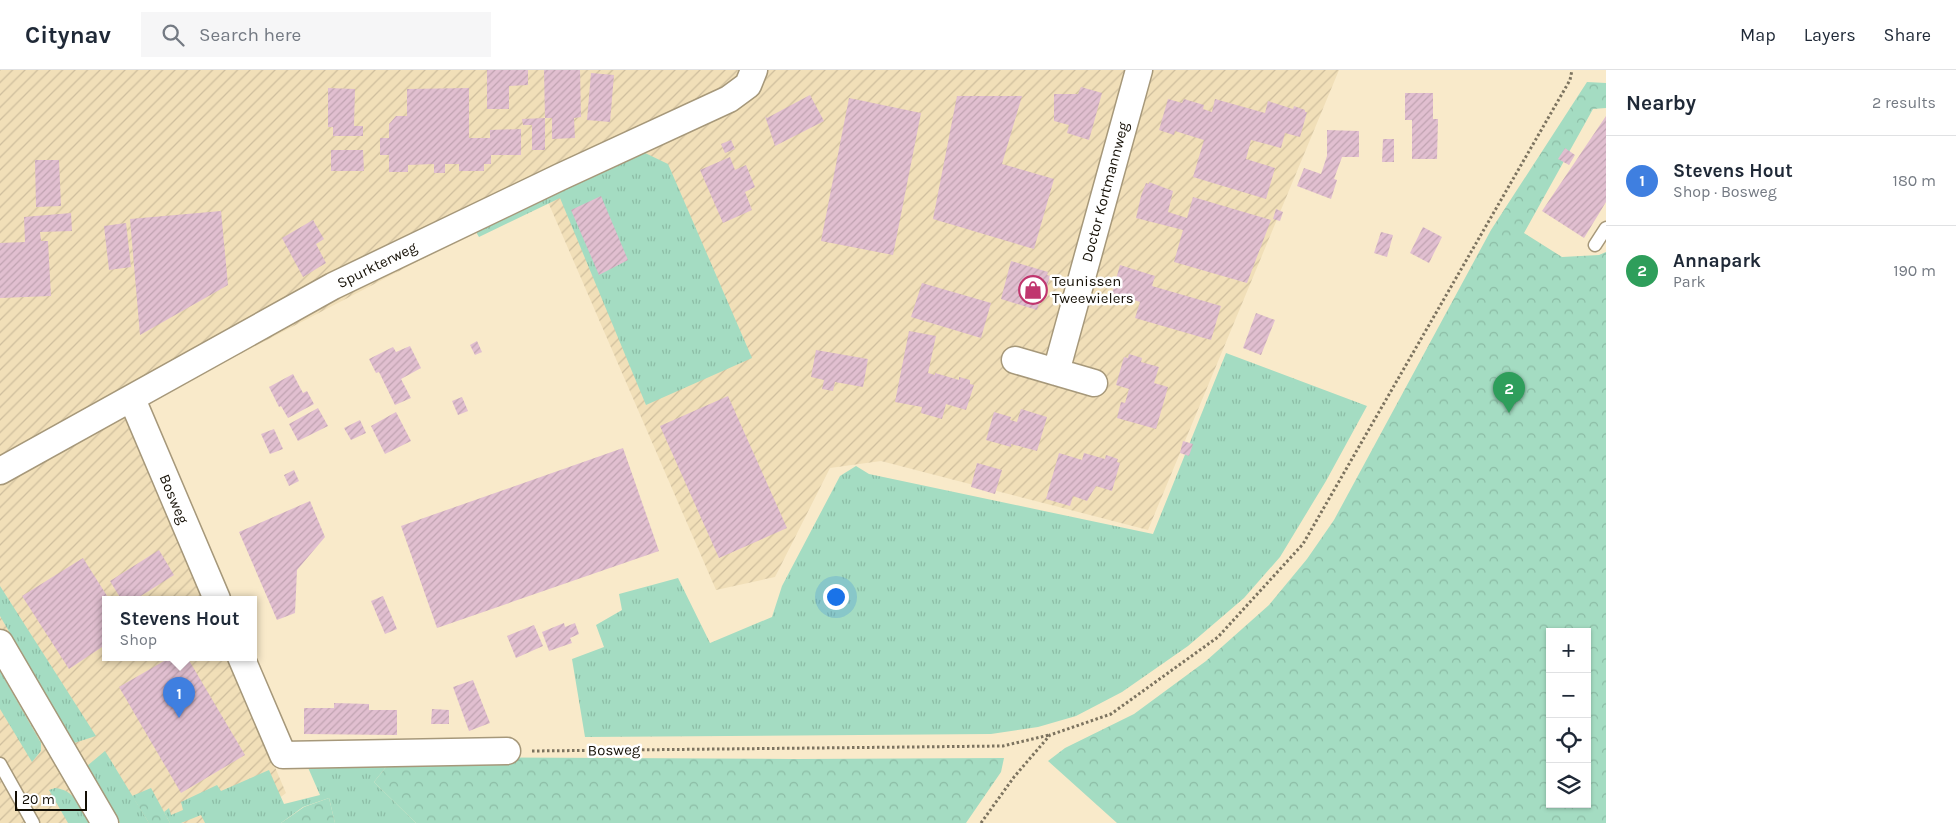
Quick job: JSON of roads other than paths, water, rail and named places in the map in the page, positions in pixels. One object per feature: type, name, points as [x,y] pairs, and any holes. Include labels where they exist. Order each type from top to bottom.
[{"type":"street","name":"Spurkterweg","points":[[0,471],[333,286],[551,181],[729,99],[748,85],[754,70]]},
{"type":"street","name":"Doctor Kortmannweg","points":[[1056,372],[1139,70]]},
{"type":"street","points":[[1015,360],[1094,383]]},
{"type":"street","name":"Bosweg","points":[[132,399],[216,596]]},
{"type":"street","points":[[0,643],[105,823]]},
{"type":"street","points":[[243,661],[283,755],[508,752]]},
{"type":"lane","points":[[1595,245],[1606,228]]},
{"type":"lane","points":[[0,764],[33,823]]},
{"type":"place","name":"Teunissen Tweewielers","points":[[1033,290]]},
{"type":"place","name":"Annapark","points":[[1509,413]]},
{"type":"place","name":"Stevens Hout","points":[[179,718]]}]
